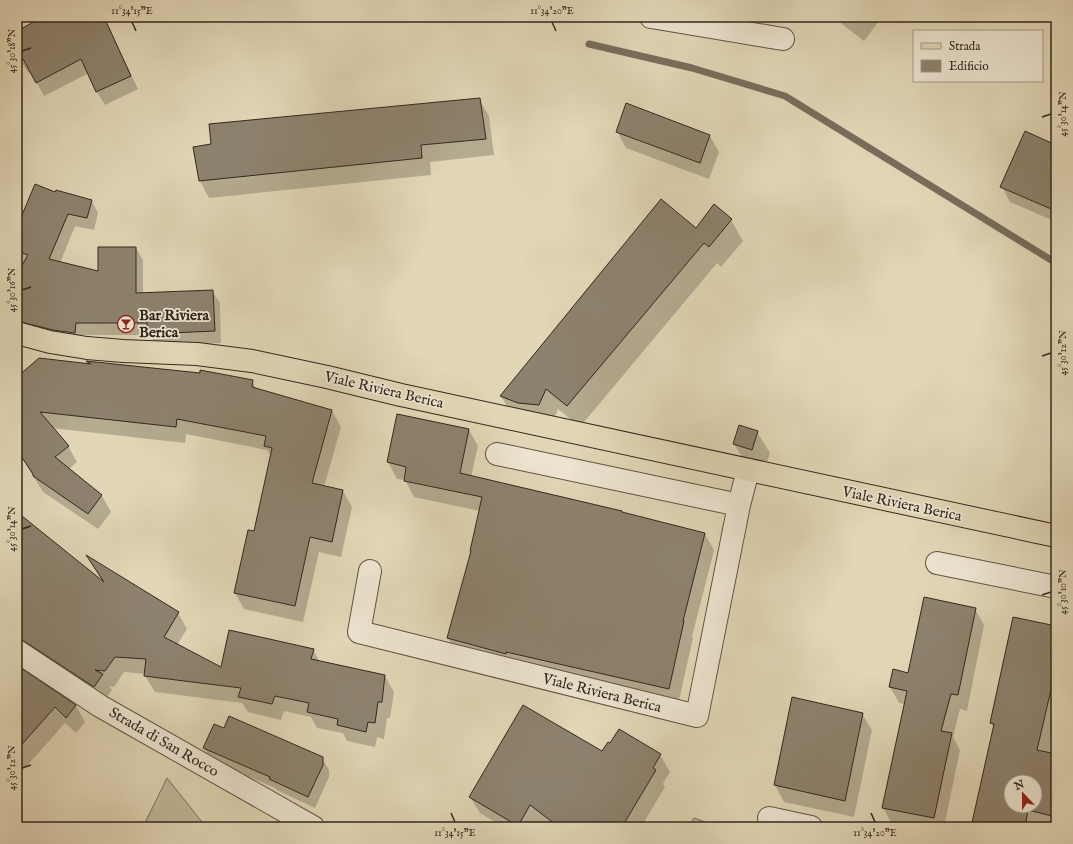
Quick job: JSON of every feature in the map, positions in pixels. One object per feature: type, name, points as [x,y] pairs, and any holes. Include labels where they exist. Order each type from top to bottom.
[{"type":"main road","name":"Viale Riviera Berica","points":[[17,334],[50,342],[87,348],[197,354],[252,362],[327,377],[401,396],[1056,536]]},
{"type":"street","points":[[651,17],[783,39]]},
{"type":"street","points":[[497,454],[739,505]]},
{"type":"street","name":"Viale Riviera Berica","points":[[370,571],[358,632],[697,716],[739,505],[748,470]]},
{"type":"street","points":[[937,563],[1056,588]]},
{"type":"street","name":"Strada di San Rocco","points":[[17,652],[100,706],[313,827]]},
{"type":"street","points":[[237,783],[283,827]]},
{"type":"street","points":[[769,818],[811,827]]},
{"type":"shaded area","points":[[167,778],[206,827],[143,827]]},
{"type":"shaded area","points":[[694,818],[719,827],[689,827]]},
{"type":"building","points":[[43,17],[104,17],[131,76],[96,92],[81,59],[36,83],[23,59],[17,62],[17,31]]},
{"type":"building","points":[[480,98],[486,139],[421,145],[422,158],[199,181],[193,147],[211,144],[209,124]]},
{"type":"building","points":[[626,103],[710,135],[700,163],[616,132]]},
{"type":"building","points":[[1025,131],[1056,145],[1056,211],[1000,187]]},
{"type":"building","points":[[35,184],[55,192],[56,190],[92,200],[87,218],[68,214],[49,259],[98,271],[98,247],[136,247],[136,293],[213,290],[215,331],[148,334],[147,323],[76,323],[75,333],[53,330],[17,321],[17,274],[28,255],[17,251],[17,227]]},
{"type":"building","points":[[661,199],[696,228],[714,204],[732,219],[709,247],[704,243],[567,406],[546,389],[539,405],[518,403],[500,396]]},
{"type":"building","points":[[39,358],[91,364],[86,361],[200,373],[200,370],[253,380],[252,387],[332,410],[312,483],[343,490],[332,542],[310,537],[295,606],[234,593],[248,530],[254,531],[272,448],[264,446],[266,436],[177,419],[176,427],[40,412],[69,446],[55,457],[102,495],[88,514],[33,476],[17,450],[17,377]]},
{"type":"building","points":[[397,414],[469,429],[460,473],[622,511],[705,533],[683,621],[669,689],[506,652],[506,654],[447,638],[471,551],[482,497],[404,481],[406,467],[387,462]]},
{"type":"building","points":[[739,425],[758,431],[752,450],[733,444]]},
{"type":"building","points":[[17,512],[104,582],[86,555],[179,612],[164,637],[221,667],[229,630],[314,649],[311,659],[385,675],[382,702],[378,702],[375,723],[368,722],[366,732],[337,725],[338,719],[307,712],[309,703],[275,696],[272,704],[238,697],[241,688],[144,676],[146,659],[115,657],[105,671],[95,670],[103,674],[94,687],[24,641],[17,639]]},
{"type":"building","points":[[924,597],[976,608],[958,695],[951,694],[941,731],[952,733],[934,818],[882,808],[907,691],[889,687],[893,669],[908,673]]},
{"type":"building","points":[[1013,617],[1056,626],[1056,668],[1037,750],[1056,754],[1056,817],[1043,814],[1043,774],[1003,774],[1003,814],[1027,814],[1025,827],[971,827],[994,724],[990,723]]},
{"type":"building","points":[[21,668],[76,705],[66,718],[55,707],[17,750],[17,672]]},
{"type":"building","points":[[792,697],[863,713],[845,801],[774,785]]},
{"type":"building","points":[[523,705],[602,751],[608,742],[610,743],[619,729],[661,754],[653,768],[656,770],[622,827],[559,827],[530,805],[518,826],[469,797]]},
{"type":"building","points":[[229,716],[323,757],[323,765],[308,797],[269,779],[270,777],[203,748],[214,724],[224,728]]},
{"type":"waterway","points":[[589,44],[692,68],[785,96],[1056,263]]},
{"type":"place","name":"Bar Riviera Berica","points":[[126,324]]}]
